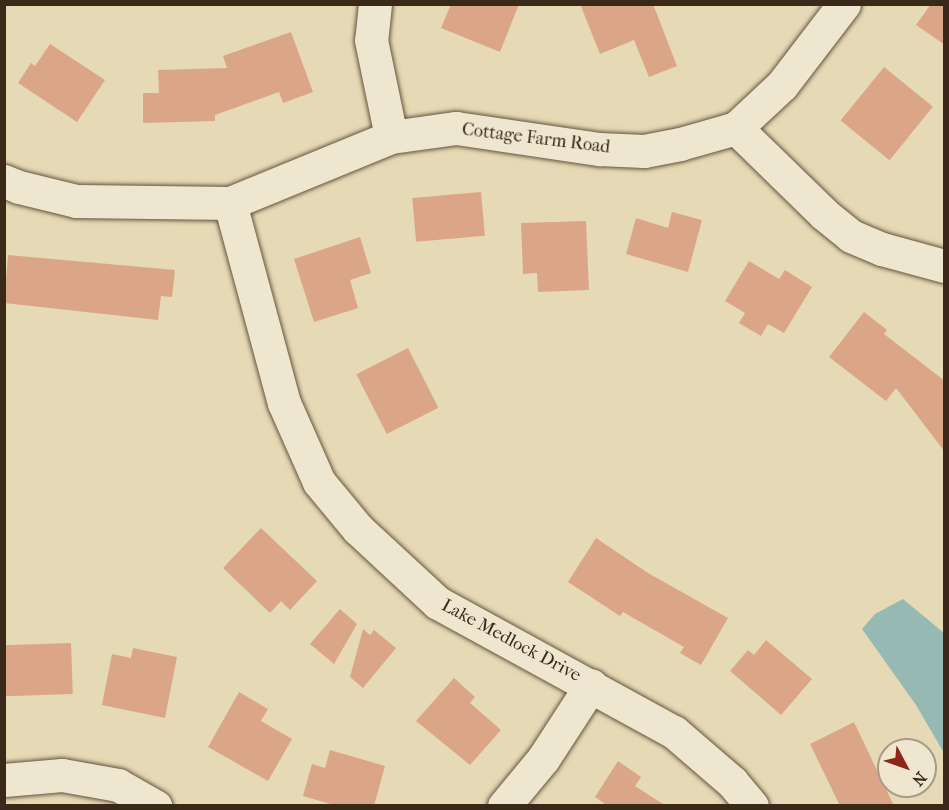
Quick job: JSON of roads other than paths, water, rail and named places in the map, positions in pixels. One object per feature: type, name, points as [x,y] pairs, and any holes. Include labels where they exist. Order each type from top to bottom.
[{"type":"street","points":[[375,4],[371,40],[391,137]]},
{"type":"street","name":"Cottage Farm Road","points":[[4,181],[76,201],[230,204],[391,137],[456,128],[599,149],[644,151],[736,128],[782,85],[844,4]]},
{"type":"street","points":[[736,128],[824,214],[850,236],[882,249],[945,266]]},
{"type":"street","name":"Lake Medlock Drive","points":[[230,204],[284,403],[319,482],[358,529],[438,603],[674,732],[732,782],[752,806]]},
{"type":"street","points":[[504,806],[543,759],[591,685]]},
{"type":"street","points":[[4,780],[62,775],[118,785],[155,806]]},
{"type":"water","points":[[903,599],[944,633],[944,753],[916,705],[862,629],[875,614]]}]
